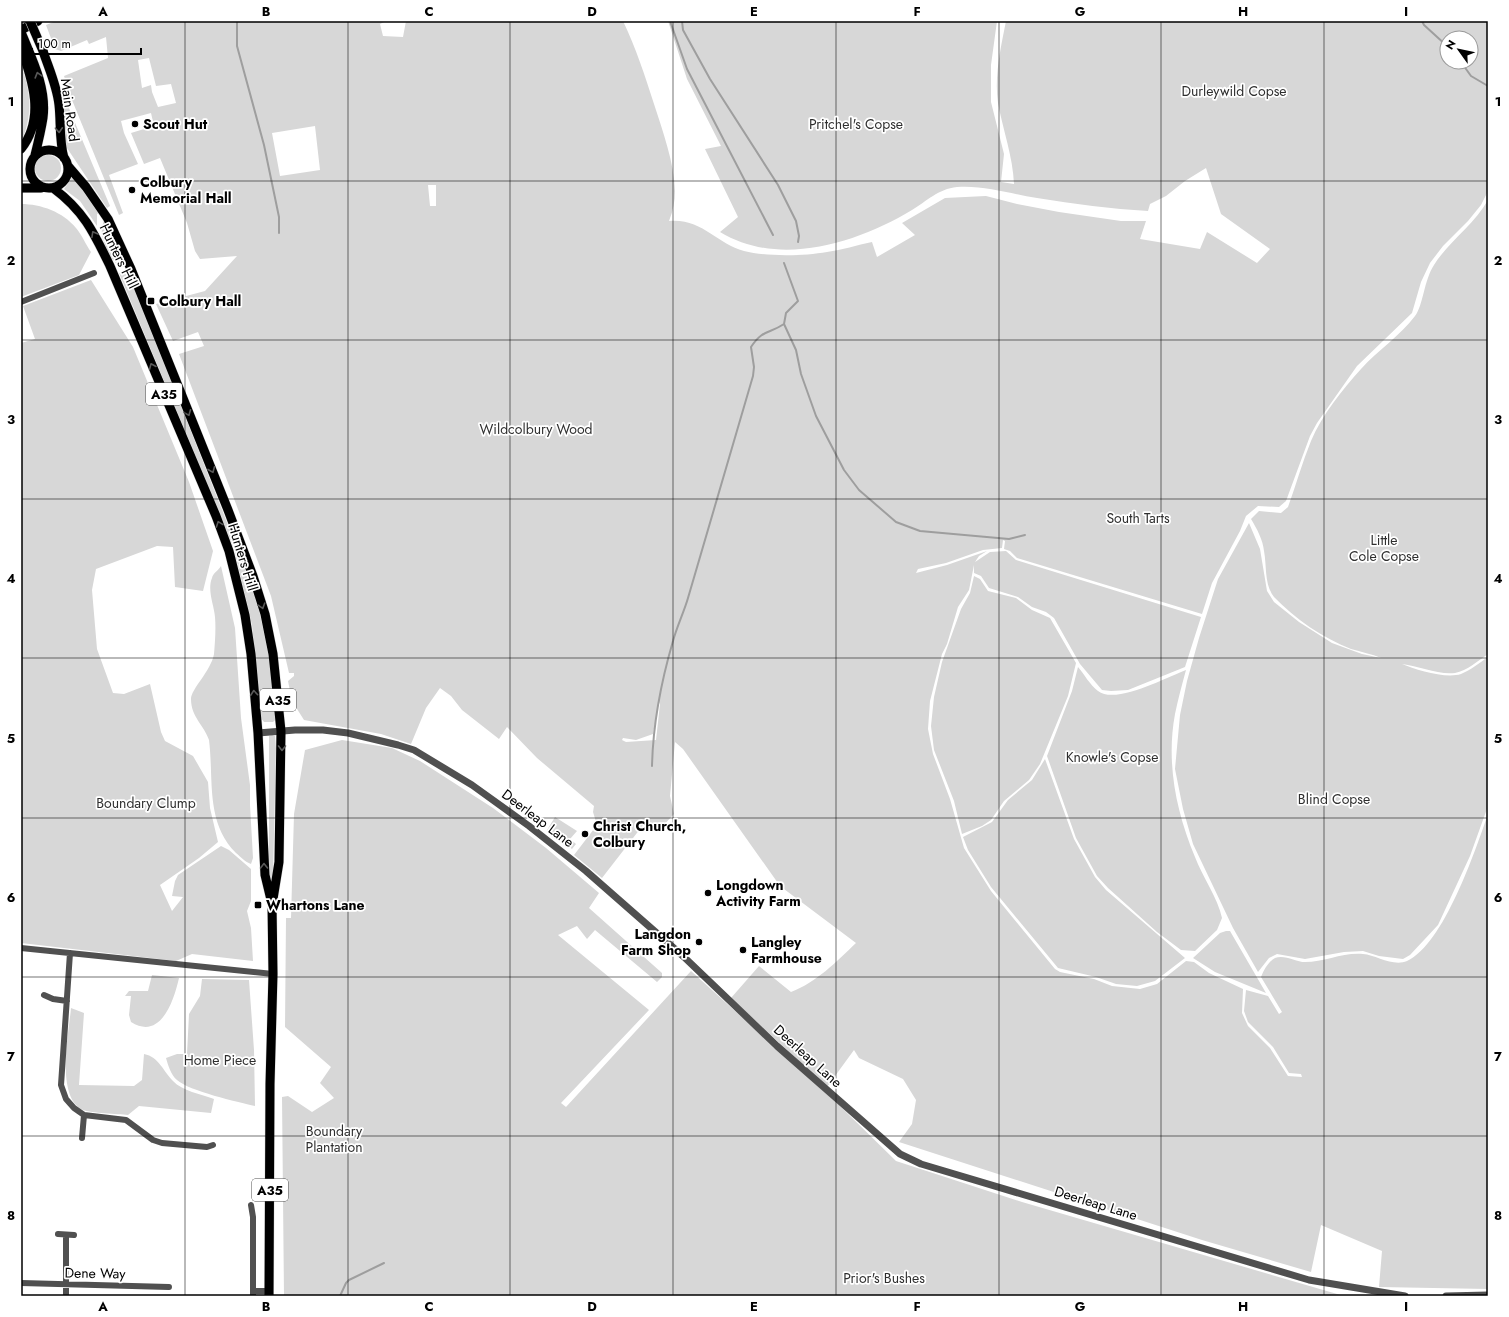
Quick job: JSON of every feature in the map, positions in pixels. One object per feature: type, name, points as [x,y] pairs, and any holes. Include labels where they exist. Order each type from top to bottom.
[{"type":"main road","points":[[21,23],[26,21]]},
{"type":"main road","name":"Main Road","points":[[30,21],[53,77],[59,105],[60,145],[66,162]]},
{"type":"main road","points":[[21,31],[38,21]]},
{"type":"main road","name":"Main Road","points":[[21,31],[28,57],[41,86],[43,117],[34,157]]},
{"type":"main road","points":[[21,48],[28,57],[34,89],[34,116],[31,134],[21,149]]},
{"type":"main road","points":[[21,166],[40,152],[50,150],[60,154],[66,162],[66,177],[59,186],[53,188],[21,188]]},
{"type":"main road","points":[[34,157],[30,164],[30,175],[36,185],[41,188]]},
{"type":"main road","name":"Hunters Hill","points":[[66,162],[86,187],[111,225],[131,269],[251,569],[265,614],[273,654],[282,731],[279,862],[272,904],[274,974]]},
{"type":"main road","name":"Hunters Hill","points":[[53,188],[70,201],[81,213],[94,233],[110,266],[216,516],[229,551],[245,615],[251,654],[258,733],[265,875],[272,904]]},
{"type":"main road","name":"A35","points":[[269,1293],[270,1084],[274,974]]},
{"type":"street","points":[[21,302],[94,273]]},
{"type":"street","name":"Deerleap Lane","points":[[258,733],[323,730],[348,733],[398,745],[414,750],[472,785],[529,826],[586,871],[684,957],[777,1046],[900,1154],[921,1164],[1309,1280],[1405,1296]]},
{"type":"street","points":[[21,948],[274,974]]},
{"type":"street","points":[[70,953],[61,1084],[66,1099],[74,1108],[84,1115],[126,1120],[153,1140],[162,1143],[207,1147],[213,1145]]},
{"type":"street","points":[[44,995],[53,999],[66,1001]]},
{"type":"street","points":[[82,1138],[84,1115]]},
{"type":"street","points":[[251,1205],[253,1217],[253,1293],[269,1293]]},
{"type":"street","points":[[58,1234],[74,1235]]},
{"type":"street","points":[[66,1235],[66,1296]]},
{"type":"street","name":"Dene Way","points":[[21,1283],[169,1287]]},
{"type":"street","points":[[1446,1296],[1488,1295]]},
{"type":"green space","points":[[56,21],[386,21],[380,24],[383,36],[403,37],[406,21],[623,21],[644,73],[673,169],[675,198],[669,221],[691,223],[709,232],[734,248],[753,253],[797,255],[833,251],[872,242],[877,257],[915,235],[902,223],[945,198],[986,196],[1059,212],[1121,221],[1146,221],[1140,239],[1200,249],[1207,232],[1257,263],[1270,249],[1221,214],[1206,168],[1185,181],[1166,196],[1150,204],[1148,211],[1079,204],[977,187],[957,187],[938,193],[890,222],[843,241],[818,247],[792,250],[767,248],[743,243],[720,232],[738,217],[705,149],[721,146],[687,79],[668,21],[997,21],[991,65],[991,102],[1004,154],[1001,182],[1014,184],[1012,164],[997,93],[999,62],[1006,21],[1488,21],[1488,191],[1481,205],[1468,221],[1443,246],[1430,263],[1421,282],[1412,313],[1357,366],[1317,423],[1310,436],[1286,501],[1279,507],[1258,506],[1246,516],[1240,531],[1212,583],[1202,614],[1017,558],[1010,551],[1004,549],[1005,541],[1003,540],[1002,548],[983,550],[946,563],[918,569],[916,573],[947,565],[987,551],[979,556],[975,562],[990,552],[1006,551],[1016,560],[1201,617],[1185,667],[1128,690],[1102,690],[1080,664],[1054,618],[1046,612],[1032,607],[1018,597],[989,588],[981,576],[974,573],[974,565],[969,590],[958,607],[947,644],[942,654],[930,701],[928,729],[933,754],[950,799],[964,848],[991,891],[1055,969],[1060,972],[1094,979],[1112,986],[1140,989],[1157,984],[1186,961],[1194,962],[1209,973],[1243,989],[1242,1013],[1248,1026],[1270,1048],[1288,1076],[1302,1077],[1301,1074],[1289,1073],[1273,1047],[1248,1022],[1244,1011],[1246,990],[1268,996],[1279,1014],[1282,1012],[1261,977],[1268,964],[1275,958],[1282,957],[1301,962],[1312,962],[1349,954],[1363,954],[1396,963],[1407,961],[1421,951],[1445,917],[1456,895],[1488,814],[1488,1289],[1379,1287],[1382,1251],[1321,1225],[1311,1272],[1202,1240],[899,1142],[912,1124],[916,1100],[903,1079],[859,1058],[854,1050],[827,1087],[731,998],[759,966],[791,992],[818,977],[856,943],[780,886],[683,749],[675,742],[670,796],[674,814],[661,828],[656,830],[646,825],[647,820],[602,878],[574,855],[597,825],[593,812],[594,806],[537,758],[507,727],[499,739],[462,710],[451,696],[440,688],[426,708],[411,744],[381,734],[304,720],[292,701],[288,681],[294,676],[294,673],[289,673],[271,596],[179,354],[204,346],[198,332],[173,341],[156,304],[205,291],[237,256],[200,259],[195,251],[187,223],[160,158],[144,164],[131,133],[154,126],[151,113],[121,121],[124,133],[138,164],[109,175],[123,213],[119,215],[72,100],[64,76],[108,58],[106,37],[89,44],[87,40],[61,51],[55,49],[46,25]],"holes":[[[149,58],[156,86],[171,84],[176,103],[158,107],[151,85],[142,88],[138,60]],[[315,126],[320,170],[280,176],[272,133]],[[428,185],[436,185],[436,206],[430,206]],[[659,702],[656,740],[626,742],[622,740],[623,738],[636,740],[653,734]]]},
{"type":"green space","points":[[21,65],[29,94],[29,113],[21,142]]},
{"type":"green space","points":[[63,106],[68,106],[110,206],[107,208],[65,145]]},
{"type":"green space","points":[[48,155],[57,159],[61,168],[57,177],[48,181],[39,177],[35,168],[39,159]]},
{"type":"green space","points":[[73,176],[100,212],[97,214],[97,226],[80,201],[64,189]]},
{"type":"green space","points":[[1488,200],[1488,654],[1468,668],[1455,673],[1435,672],[1402,664],[1439,675],[1455,675],[1461,674],[1488,657],[1488,806],[1470,856],[1438,925],[1410,955],[1403,959],[1379,956],[1363,951],[1344,952],[1305,959],[1277,954],[1269,958],[1258,972],[1233,928],[1193,844],[1183,809],[1175,769],[1180,715],[1187,681],[1199,638],[1218,579],[1249,523],[1260,549],[1267,591],[1274,602],[1299,622],[1332,643],[1362,654],[1381,658],[1351,649],[1320,634],[1291,613],[1274,597],[1267,581],[1262,543],[1251,519],[1259,511],[1281,513],[1288,507],[1311,441],[1327,412],[1361,369],[1403,330],[1415,316],[1418,312],[1428,278],[1434,265],[1447,248],[1476,217]]},
{"type":"green space","points":[[21,204],[44,207],[58,213],[71,222],[91,252],[79,275],[21,297]]},
{"type":"green space","points":[[104,219],[125,267],[121,267],[117,264],[107,250],[102,233]]},
{"type":"green space","points":[[119,273],[129,274],[243,563],[259,610],[271,664],[276,719],[273,722],[264,722],[261,718],[252,625],[234,549]]},
{"type":"green space","name":"Boundary Clump","points":[[91,280],[133,347],[189,482],[213,551],[203,591],[175,587],[173,547],[157,546],[96,569],[92,590],[97,649],[113,693],[124,694],[150,684],[161,732],[165,741],[193,756],[208,782],[210,808],[218,842],[199,858],[160,885],[172,911],[183,897],[172,896],[175,881],[178,875],[221,846],[229,850],[251,869],[251,901],[247,911],[251,928],[253,961],[192,954],[176,961],[21,943],[21,343],[35,339],[23,306]]},
{"type":"green space","points":[[221,566],[235,628],[241,718],[250,785],[253,858],[251,864],[236,853],[226,841],[219,828],[213,800],[209,740],[195,716],[191,699],[194,690],[209,667],[214,654],[215,622],[210,587],[214,573]]},
{"type":"green space","points":[[974,576],[980,579],[988,591],[1016,598],[1032,610],[1050,618],[1076,663],[1068,696],[1040,764],[1029,780],[1004,801],[991,820],[982,826],[962,834],[954,801],[934,750],[931,726],[934,697],[942,662],[961,609],[970,593]]},
{"type":"green space","name":"Knowle's Copse","points":[[1078,667],[1095,689],[1106,694],[1117,695],[1142,688],[1186,670],[1176,708],[1172,732],[1172,769],[1174,787],[1188,840],[1217,903],[1222,918],[1217,930],[1195,951],[1181,950],[1157,932],[1108,888],[1097,876],[1076,838],[1047,756],[1072,691]]},
{"type":"green space","points":[[269,736],[275,736],[276,749],[273,876],[272,881],[269,882]]},
{"type":"green space","points":[[342,740],[392,748],[420,761],[493,808],[546,848],[599,893],[589,908],[662,973],[662,977],[657,982],[595,930],[587,939],[577,926],[558,935],[649,1010],[561,1103],[566,1107],[691,971],[841,1107],[896,1161],[1022,1202],[1344,1296],[284,1296],[282,1097],[288,1096],[312,1112],[334,1098],[320,1083],[331,1067],[285,1027],[286,918],[291,918],[294,814],[305,750]]},
{"type":"green space","points":[[1045,759],[1074,839],[1095,877],[1106,890],[1185,958],[1155,981],[1137,986],[1116,984],[1096,977],[1058,968],[991,887],[968,850],[963,837],[992,822],[1008,800],[1032,780]]},
{"type":"green space","points":[[555,817],[577,831],[570,839],[576,844],[572,849],[547,830]]},
{"type":"green space","points":[[1230,931],[1266,993],[1215,972],[1193,958],[1220,933]]},
{"type":"green space","points":[[152,975],[179,978],[170,1007],[164,1015],[158,1022],[150,1026],[141,1026],[131,1022],[129,1015],[131,996],[125,996],[129,991],[148,991]]},
{"type":"green space","name":"Home Piece","points":[[202,979],[249,980],[254,1050],[255,1106],[214,1096],[192,1088],[177,1080],[170,1070],[166,1058],[177,1054],[187,1054],[189,1014],[200,996]]},
{"type":"green space","points":[[71,1008],[84,1013],[79,1085],[134,1086],[142,1080],[144,1054],[157,1061],[169,1077],[181,1087],[214,1099],[211,1113],[139,1106],[128,1115],[98,1113],[83,1110],[74,1103],[69,1092],[66,1078],[67,1047]]},
{"type":"waterway","points":[[237,21],[237,46],[264,145],[279,217],[279,233]]},
{"type":"waterway","points":[[670,21],[687,69],[773,235]]},
{"type":"waterway","points":[[682,21],[683,30],[710,79],[778,185],[796,221],[799,236],[798,242]]},
{"type":"waterway","points":[[1422,21],[1424,25],[1439,39]]},
{"type":"waterway","points":[[1467,70],[1471,76],[1488,86]]},
{"type":"waterway","points":[[784,263],[798,301],[786,313],[784,324],[796,350],[801,374],[816,416],[844,470],[859,490],[896,522],[920,531],[1009,539],[1025,535]]},
{"type":"waterway","points":[[652,766],[658,703],[665,672],[753,376],[754,367],[751,347],[763,334],[784,324]]},
{"type":"waterway","points":[[340,1296],[349,1280],[384,1263]]},
{"type":"place","name":"Scout Hut","points":[[135,124]]},
{"type":"place","name":"Colbury Memorial Hall","points":[[132,190]]},
{"type":"place","name":"Colbury Hall","points":[[151,301]]},
{"type":"place","name":"Christ Church, Colbury","points":[[585,834]]},
{"type":"place","name":"Longdown Activity Farm","points":[[708,893]]},
{"type":"place","name":"Whartons Lane","points":[[258,905]]},
{"type":"place","name":"Langdon Farm Shop","points":[[699,942]]},
{"type":"place","name":"Langley Farmhouse","points":[[743,950]]},
{"type":"park label","name":"Durleywild Copse","points":[[1234,91]]},
{"type":"park label","name":"Pritchel's Copse","points":[[856,124]]},
{"type":"park label","name":"Wildcolbury Wood","points":[[536,429]]},
{"type":"park label","name":"South Tarts","points":[[1138,518]]},
{"type":"park label","name":"Little Cole Copse","points":[[1384,548]]},
{"type":"park label","name":"Blind Copse","points":[[1334,799]]},
{"type":"park label","name":"Boundary Plantation","points":[[334,1140]]},
{"type":"park label","name":"Prior's Bushes","points":[[884,1278]]}]
